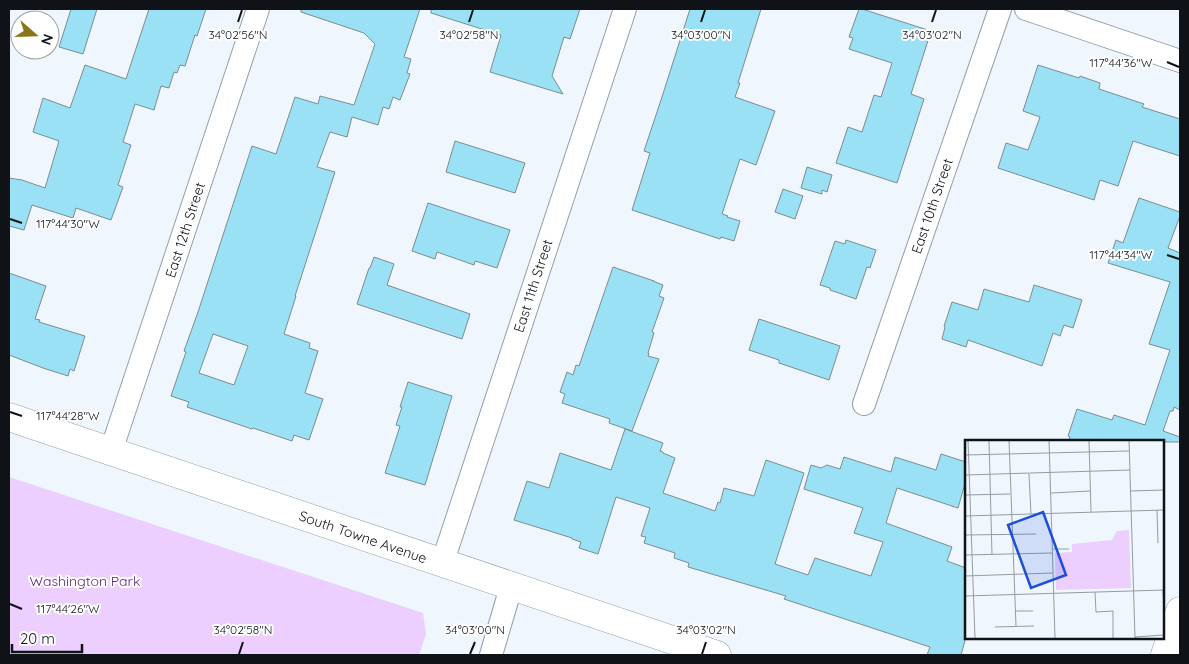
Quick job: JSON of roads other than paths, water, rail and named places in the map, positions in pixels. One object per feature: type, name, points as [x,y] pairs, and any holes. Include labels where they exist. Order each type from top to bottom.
[{"type":"street","name":"East 12th Street","points":[[111,452],[258,9]]},
{"type":"street","name":"East 11th Street","points":[[442,564],[625,9]]},
{"type":"street","name":"East 10th Street","points":[[864,404],[1000,9]]},
{"type":"street","points":[[1026,9],[1180,61]]},
{"type":"street","name":"South Towne Avenue","points":[[9,417],[717,655]]},
{"type":"street","points":[[491,655],[511,587]]},
{"type":"street","points":[[1165,655],[1180,611]]},
{"type":"park label","name":"Washington Park","points":[[85,581]]}]
